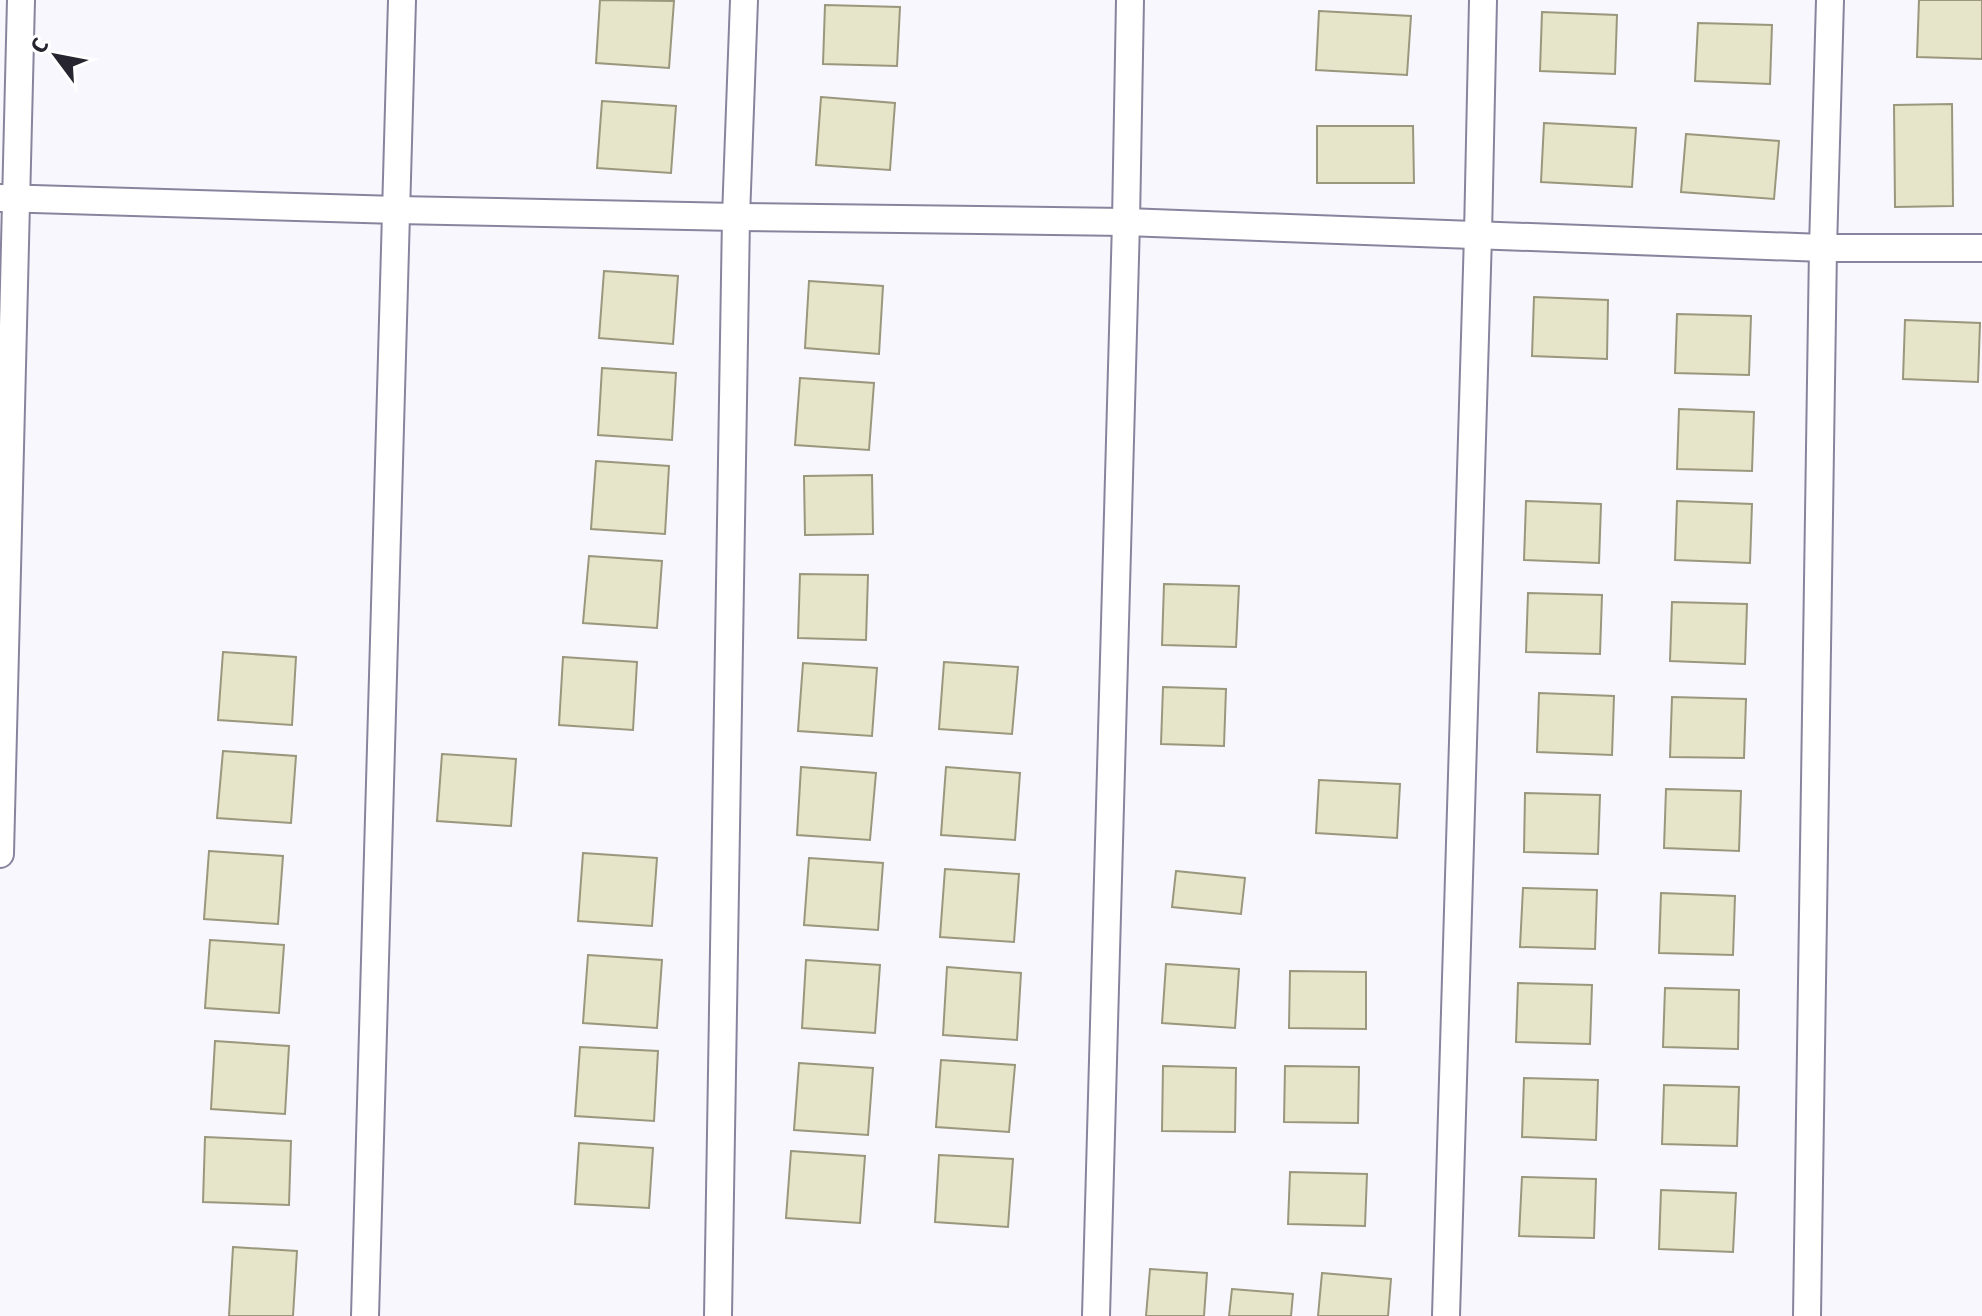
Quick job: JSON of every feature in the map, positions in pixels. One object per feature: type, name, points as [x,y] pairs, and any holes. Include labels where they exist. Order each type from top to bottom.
[{"type":"street","points":[[0,854],[8,198],[21,0]]},
{"type":"street","points":[[365,1316],[402,0]]},
{"type":"street","points":[[718,1316],[736,217],[744,0]]},
{"type":"street","points":[[1096,1316],[1130,0]]},
{"type":"street","points":[[1446,1316],[1483,0]]},
{"type":"street","points":[[1807,1316],[1823,248],[1830,0]]},
{"type":"street","points":[[8,198],[397,210],[1126,222],[1823,248],[1982,248]]},
{"type":"building","points":[[600,0],[674,1],[669,68],[596,63]]},
{"type":"building","points":[[1919,0],[1982,0],[1982,59],[1917,57]]},
{"type":"building","points":[[825,5],[900,7],[897,66],[823,64]]},
{"type":"building","points":[[1319,11],[1411,16],[1407,75],[1316,70]]},
{"type":"building","points":[[1542,12],[1617,15],[1615,74],[1540,71]]},
{"type":"building","points":[[1698,23],[1772,25],[1770,84],[1695,81]]},
{"type":"building","points":[[821,97],[895,103],[890,170],[816,165]]},
{"type":"building","points":[[602,101],[676,106],[671,173],[597,168]]},
{"type":"building","points":[[1952,104],[1953,206],[1895,207],[1894,105]]},
{"type":"building","points":[[1544,123],[1636,128],[1632,187],[1541,182]]},
{"type":"building","points":[[1317,126],[1413,126],[1414,183],[1317,183]]},
{"type":"building","points":[[1686,134],[1779,141],[1774,199],[1681,192]]},
{"type":"building","points":[[604,271],[678,276],[673,344],[599,338]]},
{"type":"building","points":[[809,281],[883,286],[879,354],[805,348]]},
{"type":"building","points":[[1534,297],[1608,300],[1607,359],[1532,356]]},
{"type":"building","points":[[1677,314],[1751,316],[1749,375],[1675,373]]},
{"type":"building","points":[[1905,320],[1980,323],[1978,382],[1903,379]]},
{"type":"building","points":[[602,368],[676,373],[672,440],[598,435]]},
{"type":"building","points":[[800,378],[874,383],[869,450],[795,445]]},
{"type":"building","points":[[1679,409],[1754,412],[1752,471],[1677,469]]},
{"type":"building","points":[[596,461],[669,466],[665,534],[591,529]]},
{"type":"building","points":[[872,475],[873,534],[805,535],[804,476]]},
{"type":"building","points":[[1526,501],[1601,504],[1599,563],[1524,560]]},
{"type":"building","points":[[1677,501],[1752,504],[1750,563],[1675,560]]},
{"type":"building","points":[[589,556],[662,561],[657,628],[583,623]]},
{"type":"building","points":[[800,574],[868,575],[866,640],[798,638]]},
{"type":"building","points":[[1164,584],[1239,586],[1236,647],[1162,645]]},
{"type":"building","points":[[1528,593],[1602,595],[1600,654],[1526,652]]},
{"type":"building","points":[[1672,602],[1747,604],[1745,664],[1670,661]]},
{"type":"building","points":[[223,652],[296,657],[292,725],[218,720]]},
{"type":"building","points":[[563,657],[637,662],[633,730],[559,725]]},
{"type":"building","points":[[944,662],[1018,667],[1012,734],[939,729]]},
{"type":"building","points":[[803,663],[877,668],[872,736],[798,731]]},
{"type":"building","points":[[1163,687],[1226,689],[1224,746],[1161,744]]},
{"type":"building","points":[[1539,693],[1614,696],[1612,755],[1537,752]]},
{"type":"building","points":[[1672,697],[1746,699],[1744,758],[1670,757]]},
{"type":"building","points":[[223,751],[296,756],[291,823],[217,818]]},
{"type":"building","points":[[442,754],[516,759],[511,826],[437,821]]},
{"type":"building","points":[[801,767],[876,773],[870,840],[797,835]]},
{"type":"building","points":[[946,767],[1020,773],[1015,840],[941,835]]},
{"type":"building","points":[[1319,780],[1400,784],[1397,838],[1316,833]]},
{"type":"building","points":[[1666,789],[1741,791],[1739,851],[1664,848]]},
{"type":"building","points":[[1525,793],[1600,795],[1598,854],[1524,852]]},
{"type":"building","points":[[209,851],[283,856],[278,924],[204,919]]},
{"type":"building","points":[[583,853],[657,858],[652,926],[578,921]]},
{"type":"building","points":[[809,858],[883,863],[878,930],[804,925]]},
{"type":"building","points":[[945,869],[1019,874],[1014,942],[940,937]]},
{"type":"building","points":[[1176,871],[1245,878],[1241,914],[1172,907]]},
{"type":"building","points":[[1523,888],[1597,890],[1595,949],[1520,947]]},
{"type":"building","points":[[1661,893],[1735,896],[1733,955],[1659,953]]},
{"type":"building","points":[[210,940],[284,945],[279,1013],[205,1008]]},
{"type":"building","points":[[588,955],[662,960],[657,1028],[583,1023]]},
{"type":"building","points":[[806,960],[880,965],[875,1033],[802,1028]]},
{"type":"building","points":[[1166,964],[1239,969],[1235,1028],[1162,1023]]},
{"type":"building","points":[[947,967],[1021,973],[1017,1040],[943,1035]]},
{"type":"building","points":[[1290,971],[1366,972],[1366,1029],[1289,1028]]},
{"type":"building","points":[[1518,983],[1592,985],[1590,1044],[1516,1042]]},
{"type":"building","points":[[1665,988],[1739,990],[1738,1049],[1663,1047]]},
{"type":"building","points":[[215,1041],[289,1046],[285,1114],[211,1109]]},
{"type":"building","points":[[580,1047],[658,1051],[654,1121],[575,1116]]},
{"type":"building","points":[[941,1060],[1015,1065],[1009,1132],[936,1127]]},
{"type":"building","points":[[799,1063],[873,1068],[868,1135],[794,1130]]},
{"type":"building","points":[[1163,1066],[1236,1068],[1235,1132],[1162,1131]]},
{"type":"building","points":[[1285,1066],[1359,1067],[1358,1123],[1284,1122]]},
{"type":"building","points":[[1524,1078],[1598,1080],[1596,1140],[1522,1137]]},
{"type":"building","points":[[1664,1085],[1739,1087],[1737,1146],[1662,1144]]},
{"type":"building","points":[[205,1137],[291,1141],[289,1205],[203,1202]]},
{"type":"building","points":[[579,1143],[653,1148],[649,1208],[575,1204]]},
{"type":"building","points":[[791,1151],[865,1156],[860,1223],[786,1218]]},
{"type":"building","points":[[939,1155],[1013,1159],[1008,1227],[935,1222]]},
{"type":"building","points":[[1290,1172],[1367,1174],[1365,1226],[1288,1224]]},
{"type":"building","points":[[1522,1177],[1596,1179],[1594,1238],[1519,1236]]},
{"type":"building","points":[[1661,1190],[1736,1193],[1733,1252],[1659,1249]]},
{"type":"building","points":[[233,1247],[297,1251],[293,1316],[229,1316]]},
{"type":"building","points":[[1150,1269],[1207,1273],[1204,1316],[1146,1316]]},
{"type":"building","points":[[1322,1273],[1391,1279],[1388,1316],[1318,1316]]},
{"type":"building","points":[[1232,1289],[1293,1294],[1291,1316],[1229,1316]]}]
